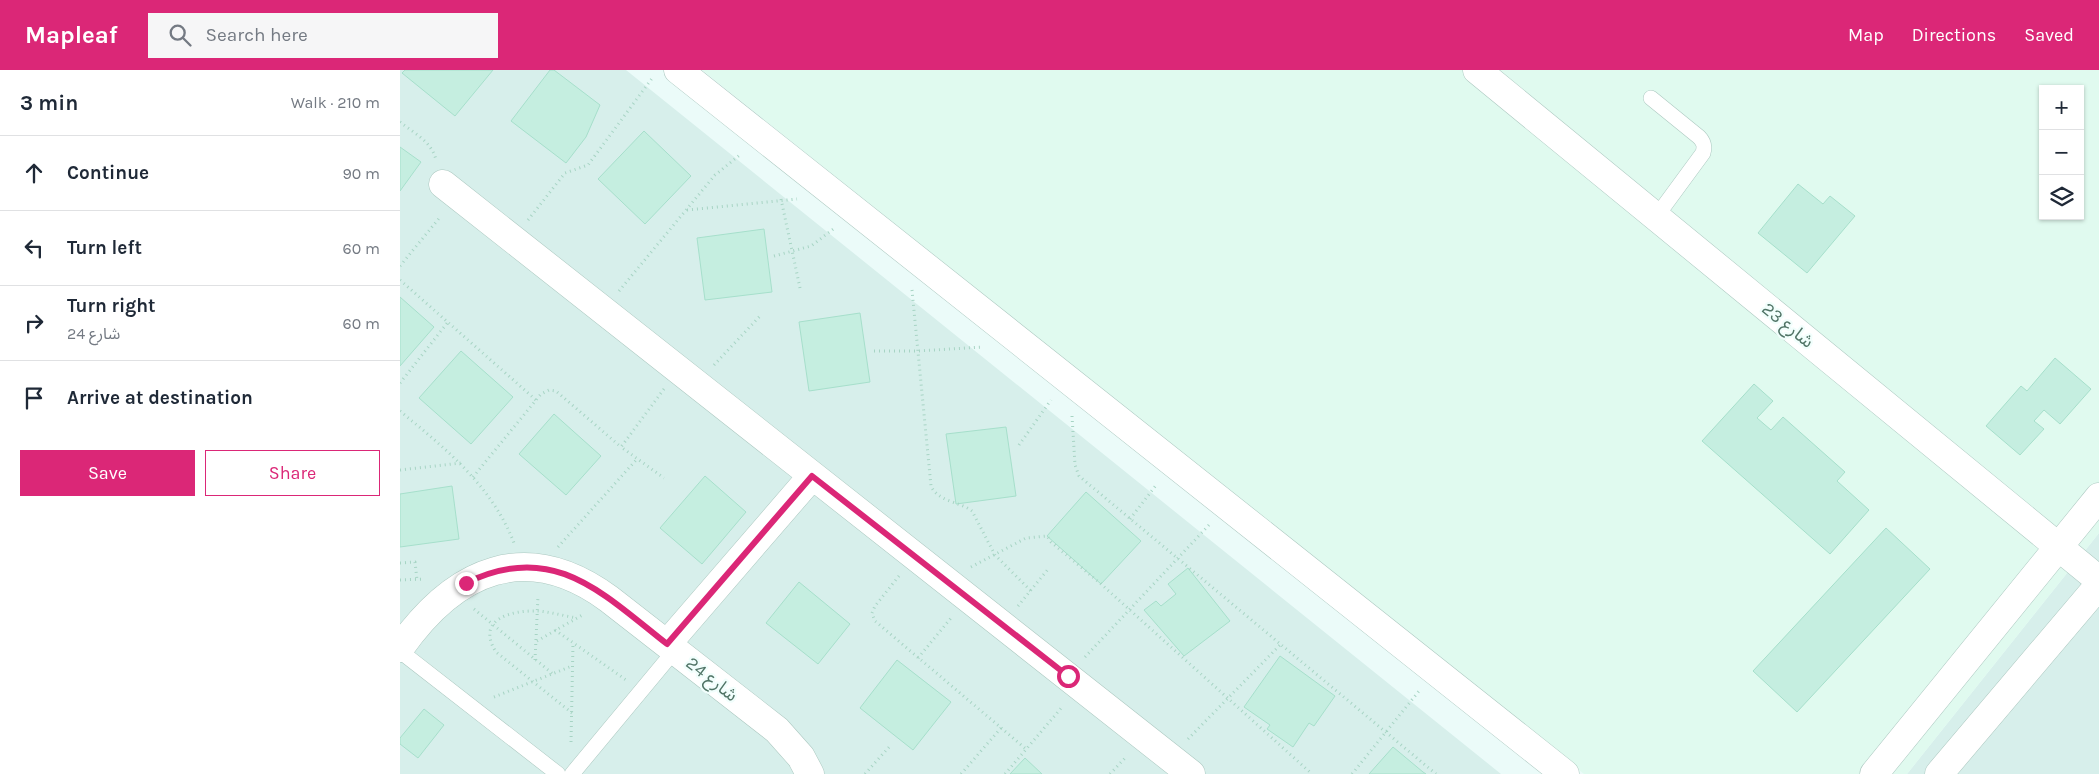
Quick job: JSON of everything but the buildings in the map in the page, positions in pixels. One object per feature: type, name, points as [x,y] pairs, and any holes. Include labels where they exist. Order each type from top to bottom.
[{"type":"street","points":[[678,70],[1564,774]]},
{"type":"street","name":"شارع 23","points":[[1477,70],[2099,580]]},
{"type":"street","points":[[450,190],[1191,774]]},
{"type":"street","points":[[671,647],[812,476]]},
{"type":"street","points":[[1874,774],[2099,497]]},
{"type":"street","name":"شارع 24","points":[[400,650],[437,604],[452,591],[480,576],[502,569],[532,567],[573,576],[588,583],[609,598],[777,730],[801,757],[810,774]]},
{"type":"street","points":[[1939,774],[2099,585]]},
{"type":"lane","points":[[1651,98],[1698,137],[1703,142],[1704,147],[1703,153],[1656,217]]},
{"type":"lane","points":[[572,774],[641,690],[671,647]]},
{"type":"lane","points":[[400,650],[558,774]]},
{"type":"path","points":[[512,239],[565,173],[588,165],[658,70]]},
{"type":"path","points":[[400,122],[429,145],[450,190],[400,266]]},
{"type":"path","points":[[603,311],[715,175],[762,137]]},
{"type":"path","points":[[686,210],[781,199],[847,204]]},
{"type":"path","points":[[781,199],[800,288]]},
{"type":"path","points":[[774,256],[811,246],[847,204]]},
{"type":"path","points":[[908,253],[931,486],[937,493],[972,511],[995,555],[1031,591]]},
{"type":"path","points":[[400,280],[536,400]]},
{"type":"path","points":[[621,446],[687,377],[760,316]]},
{"type":"path","points":[[400,383],[448,322]]},
{"type":"path","points":[[874,351],[918,351],[1022,344]]},
{"type":"path","points":[[1019,445],[1068,380]]},
{"type":"path","points":[[1068,380],[1076,472],[1436,774]]},
{"type":"path","points":[[473,477],[541,394],[549,390],[556,391],[621,446],[664,478]]},
{"type":"path","points":[[400,411],[461,463],[488,494],[532,567],[538,611],[535,660]]},
{"type":"path","points":[[532,567],[637,458]]},
{"type":"path","points":[[400,470],[461,463]]},
{"type":"path","points":[[1130,519],[1173,463]]},
{"type":"path","points":[[1005,774],[1026,749],[1074,681],[1129,611],[1227,506]]},
{"type":"path","points":[[946,581],[1026,538],[1047,536],[1312,774]]},
{"type":"path","points":[[916,557],[875,606],[872,613],[875,621],[1026,749]]},
{"type":"path","points":[[400,563],[415,562],[417,580]]},
{"type":"path","points":[[1003,625],[1049,568]]},
{"type":"path","points":[[452,591],[553,674]]},
{"type":"path","points":[[537,641],[609,598]]},
{"type":"path","points":[[918,658],[968,598]]},
{"type":"path","points":[[572,713],[496,652],[491,644],[490,634],[492,625],[502,616],[538,611],[577,618]]},
{"type":"path","points":[[555,630],[641,690]]},
{"type":"path","points":[[571,749],[573,643]]},
{"type":"path","points":[[1170,757],[1281,644]]},
{"type":"path","points":[[471,706],[572,666]]},
{"type":"path","points":[[1352,774],[1435,671]]},
{"type":"path","points":[[961,774],[1001,728]]},
{"type":"path","points":[[865,774],[890,746]]},
{"type":"shaded area","points":[[400,70],[626,70],[1501,774],[400,774]]},
{"type":"shaded area","points":[[702,70],[2099,70],[2099,533],[1907,774],[1584,774]]},
{"type":"shaded area","points":[[2099,533],[2099,774],[1907,774]]},
{"type":"route","points":[[466,583],[502,569],[524,567],[565,573],[588,583],[667,644],[812,476],[1068,676]]}]
